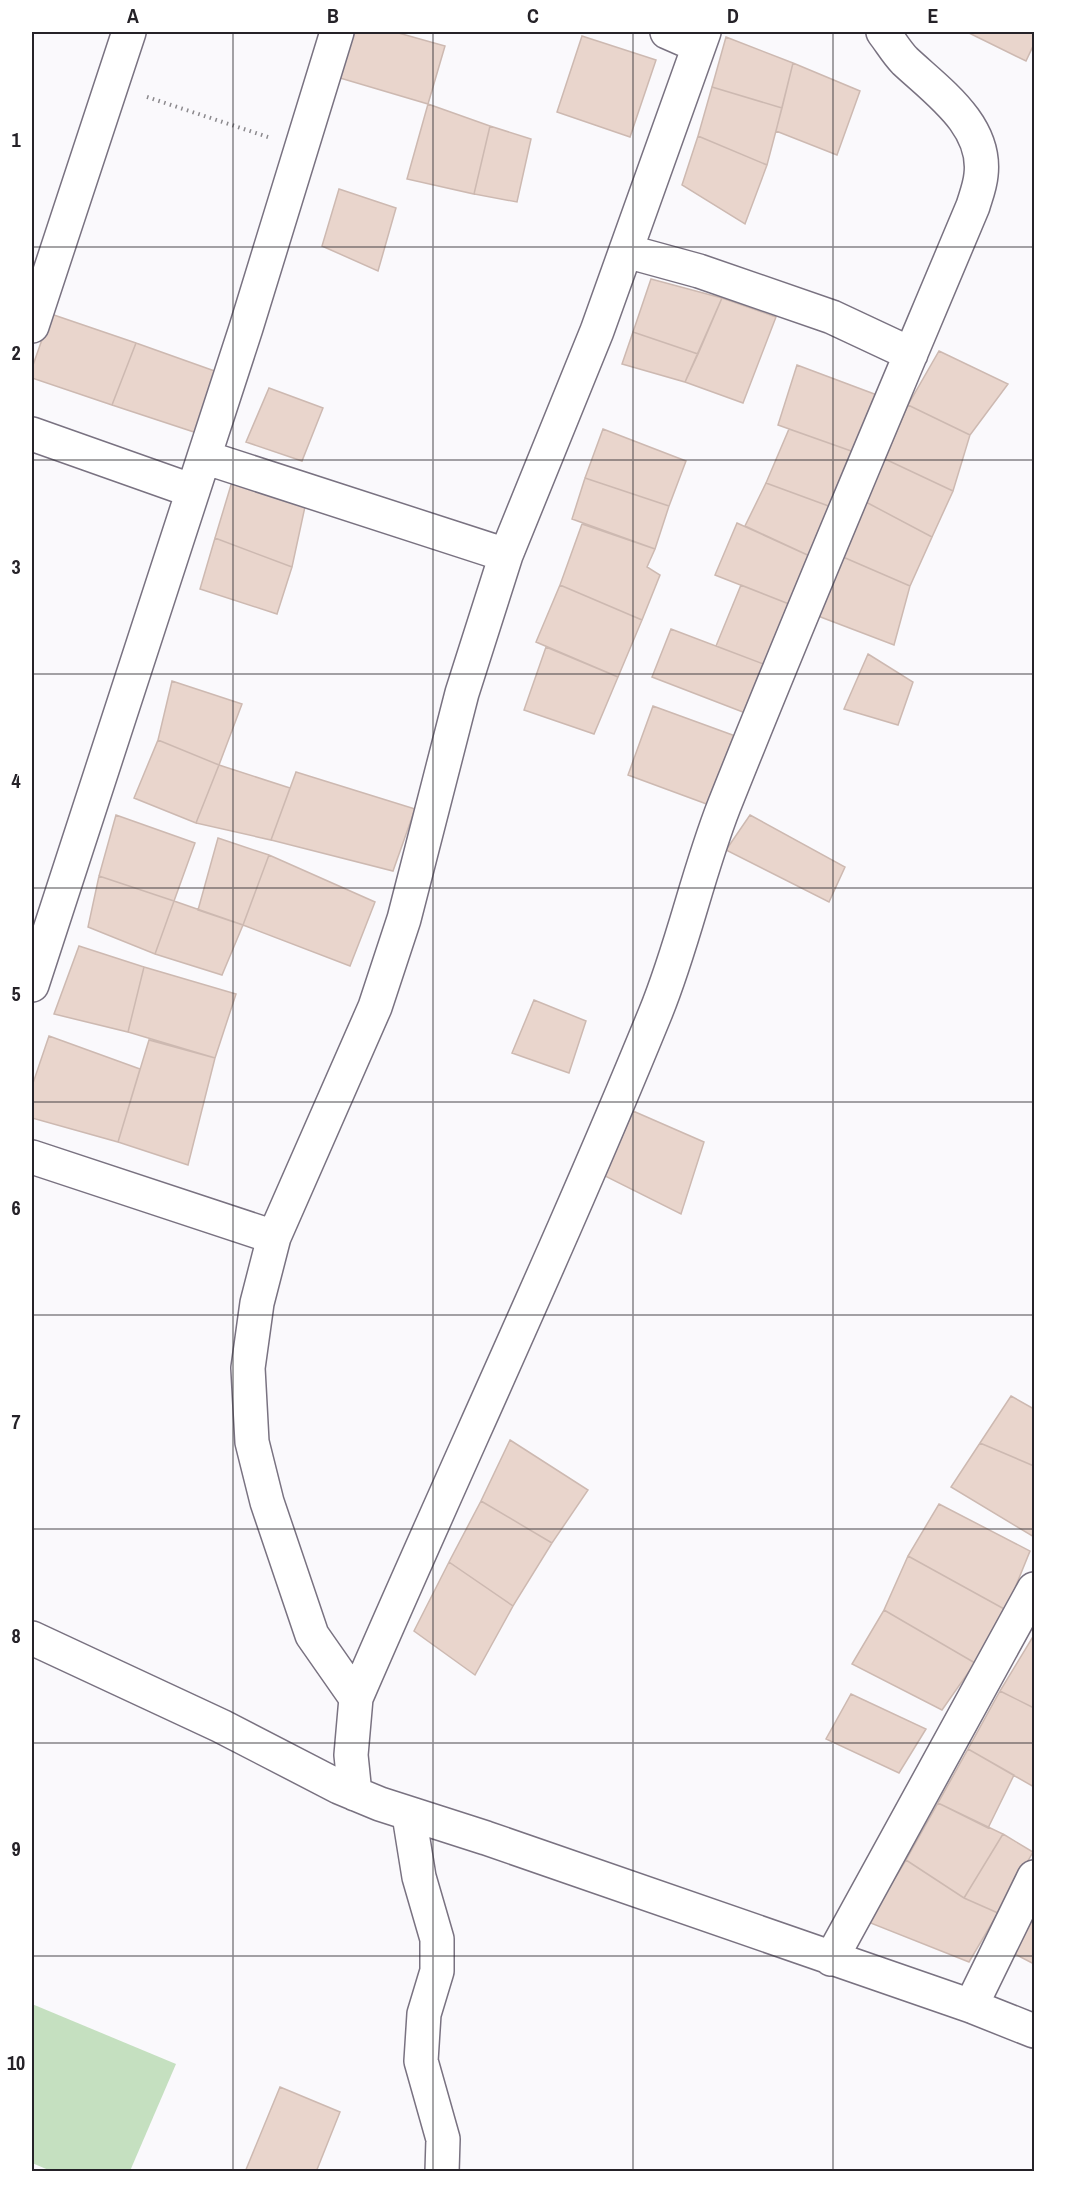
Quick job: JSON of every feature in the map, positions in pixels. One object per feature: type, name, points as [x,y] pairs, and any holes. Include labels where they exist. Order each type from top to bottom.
[{"type":"street","points":[[32,326],[129,32]]},
{"type":"street","points":[[32,985],[204,457],[337,32]]},
{"type":"street","points":[[356,1698],[312,1635],[267,1502],[252,1442],[248,1368],[257,1302],[274,1237],[375,1008],[404,918],[462,693],[506,555],[597,331],[702,39],[667,32]]},
{"type":"street","points":[[355,1794],[351,1755],[356,1698],[650,1027],[676,961],[687,928],[699,874],[723,809],[973,207],[981,175],[980,155],[972,129],[928,81],[903,59],[883,32]]},
{"type":"street","points":[[626,251],[699,271],[832,317],[911,354]]},
{"type":"street","points":[[32,434],[193,491]]},
{"type":"street","points":[[204,457],[506,555]]},
{"type":"street","points":[[32,1157],[274,1237]]},
{"type":"street","points":[[831,1959],[1035,1589]]},
{"type":"street","points":[[32,1638],[221,1726],[355,1794],[409,1815],[486,1838],[971,2006],[1035,2031]]},
{"type":"street","points":[[409,1815],[419,1877],[437,1940],[437,1971],[424,2014],[421,2061],[443,2139],[442,2172]]},
{"type":"street","points":[[971,2006],[1035,1877]]},
{"type":"path","points":[[112,86],[300,147]]},
{"type":"green space","points":[[32,2004],[176,2064],[130,2171],[51,2171],[32,2163]]},
{"type":"building","points":[[354,32],[395,32],[445,46],[428,104],[340,78]]},
{"type":"building","points":[[967,32],[1034,32],[1034,44],[1026,61]]},
{"type":"building","points":[[582,36],[656,60],[630,137],[557,112]]},
{"type":"building","points":[[726,37],[793,63],[782,108],[712,87]]},
{"type":"building","points":[[793,63],[860,91],[837,155],[776,131]]},
{"type":"building","points":[[712,87],[782,108],[767,165],[698,136]]},
{"type":"building","points":[[428,104],[490,126],[474,194],[407,179]]},
{"type":"building","points":[[490,126],[531,139],[517,202],[474,194]]},
{"type":"building","points":[[698,136],[767,165],[745,224],[682,185]]},
{"type":"building","points":[[339,189],[396,208],[378,271],[322,246]]},
{"type":"building","points":[[651,279],[722,298],[698,354],[633,332]]},
{"type":"building","points":[[722,298],[776,317],[743,403],[685,382]]},
{"type":"building","points":[[51,314],[136,343],[112,405],[32,378],[32,368]]},
{"type":"building","points":[[633,332],[698,354],[685,382],[622,364]]},
{"type":"building","points":[[136,343],[223,374],[200,434],[112,405]]},
{"type":"building","points":[[939,351],[1008,384],[970,435],[908,405]]},
{"type":"building","points":[[797,365],[877,395],[854,452],[778,425]]},
{"type":"building","points":[[269,388],[323,408],[302,461],[246,442]]},
{"type":"building","points":[[908,405],[970,435],[953,491],[885,459]]},
{"type":"building","points":[[603,429],[686,461],[669,506],[585,478]]},
{"type":"building","points":[[789,429],[854,452],[834,508],[766,483]]},
{"type":"building","points":[[885,459],[953,491],[932,537],[864,501]]},
{"type":"building","points":[[234,475],[306,502],[292,567],[215,538]]},
{"type":"building","points":[[585,478],[669,506],[655,549],[572,519]]},
{"type":"building","points":[[766,483],[834,508],[814,558],[745,526]]},
{"type":"building","points":[[864,501],[932,537],[910,586],[843,557]]},
{"type":"building","points":[[737,523],[814,558],[794,606],[715,575]]},
{"type":"building","points":[[582,524],[655,549],[647,567],[660,575],[642,620],[560,585]]},
{"type":"building","points":[[215,538],[292,567],[277,614],[200,589]]},
{"type":"building","points":[[843,557],[910,586],[894,645],[818,616]]},
{"type":"building","points":[[560,585],[642,620],[618,677],[536,642]]},
{"type":"building","points":[[741,585],[794,606],[766,665],[716,646]]},
{"type":"building","points":[[671,629],[766,665],[748,714],[652,677]]},
{"type":"building","points":[[546,647],[618,677],[594,734],[524,710]]},
{"type":"building","points":[[868,654],[913,682],[898,725],[844,709]]},
{"type":"building","points":[[172,681],[242,704],[219,765],[158,740]]},
{"type":"building","points":[[653,706],[738,737],[712,806],[628,775]]},
{"type":"building","points":[[158,740],[219,765],[196,823],[134,798]]},
{"type":"building","points":[[219,765],[290,788],[271,840],[196,823]]},
{"type":"building","points":[[296,772],[415,809],[393,871],[271,840]]},
{"type":"building","points":[[116,815],[195,843],[174,901],[99,876]]},
{"type":"building","points":[[750,815],[845,867],[829,902],[726,850]]},
{"type":"building","points":[[218,838],[269,855],[243,925],[198,910]]},
{"type":"building","points":[[269,855],[375,902],[350,966],[243,925]]},
{"type":"building","points":[[99,876],[174,901],[155,954],[88,927]]},
{"type":"building","points":[[174,901],[243,925],[222,975],[155,954]]},
{"type":"building","points":[[79,946],[144,967],[128,1032],[54,1014]]},
{"type":"building","points":[[144,967],[236,994],[215,1058],[128,1032]]},
{"type":"building","points":[[534,1000],[586,1021],[569,1073],[512,1053]]},
{"type":"building","points":[[49,1036],[140,1069],[118,1142],[32,1118],[32,1086]]},
{"type":"building","points":[[149,1040],[215,1058],[188,1165],[118,1142]]},
{"type":"building","points":[[633,1111],[704,1142],[681,1214],[605,1176]]},
{"type":"building","points":[[1011,1396],[1034,1409],[1034,1466],[980,1443]]},
{"type":"building","points":[[510,1440],[588,1490],[552,1543],[481,1501]]},
{"type":"building","points":[[980,1443],[1034,1466],[1034,1537],[951,1487]]},
{"type":"building","points":[[481,1501],[552,1543],[513,1606],[449,1562]]},
{"type":"building","points":[[939,1504],[1030,1551],[1006,1610],[908,1556]]},
{"type":"building","points":[[908,1556],[1006,1610],[975,1663],[884,1610]]},
{"type":"building","points":[[449,1562],[513,1606],[475,1675],[414,1631]]},
{"type":"building","points":[[884,1610],[975,1663],[942,1710],[852,1664]]},
{"type":"building","points":[[1034,1635],[1034,1708],[1000,1691]]},
{"type":"building","points":[[1000,1691],[1034,1708],[1034,1787],[968,1749]]},
{"type":"building","points":[[851,1694],[926,1729],[899,1773],[826,1739]]},
{"type":"building","points":[[968,1749],[1014,1775],[988,1828],[938,1803]]},
{"type":"building","points":[[938,1803],[1003,1834],[964,1898],[906,1860]]},
{"type":"building","points":[[1003,1834],[1033,1852],[998,1913],[964,1898]]},
{"type":"building","points":[[906,1860],[964,1898],[998,1913],[969,1962],[868,1922]]},
{"type":"building","points":[[1034,1907],[1034,1964],[1011,1952]]},
{"type":"building","points":[[280,2087],[340,2112],[316,2172],[245,2172]]}]
